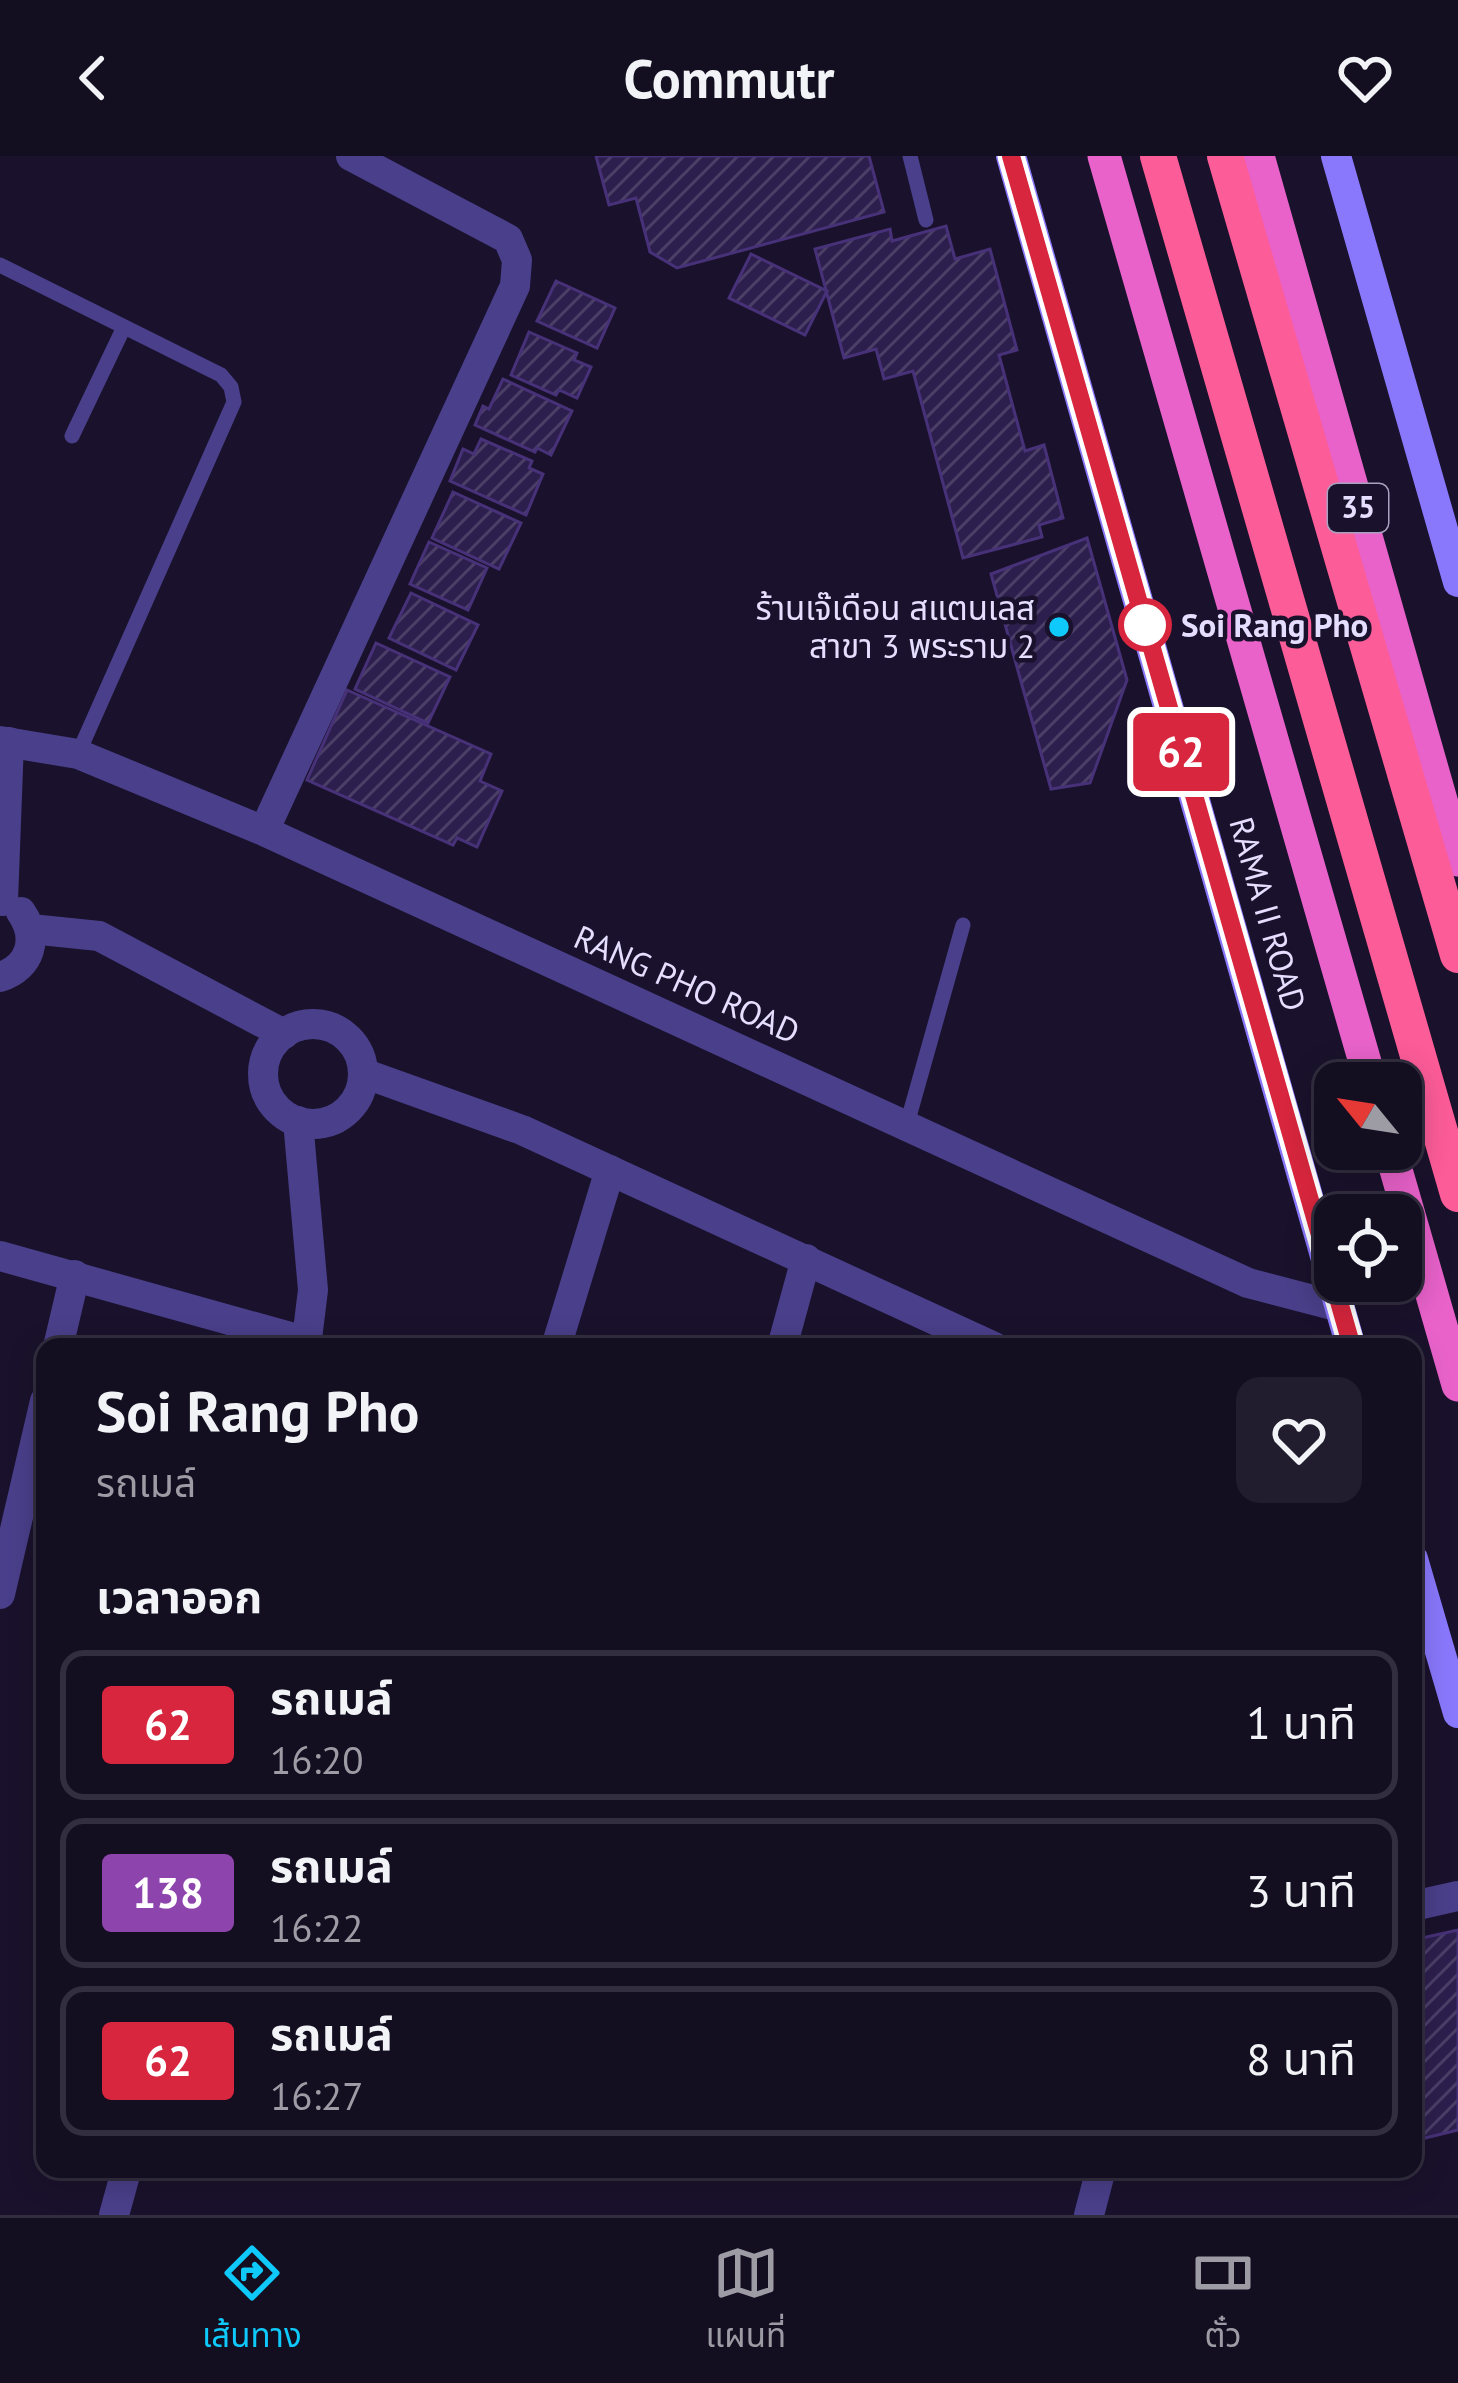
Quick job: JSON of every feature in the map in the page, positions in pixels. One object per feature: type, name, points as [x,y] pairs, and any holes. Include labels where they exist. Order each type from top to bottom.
[{"type":"highway","name":"RAMA II ROAD","points":[[1104,156],[1365,1062]]},
{"type":"highway","points":[[1158,156],[1458,1194]]},
{"type":"highway","points":[[1225,156],[1458,955]]},
{"type":"highway","name":"35","points":[[1258,156],[1458,860]]},
{"type":"highway","points":[[1396,1170],[1458,1385]]},
{"type":"main road","name":"RAMA II ROAD","points":[[1011,156],[1349,1338]]},
{"type":"main road","name":"35","points":[[1336,156],[1458,582]]},
{"type":"main road","points":[[1422,1589],[1458,1713]]},
{"type":"street","points":[[264,831],[515,286],[518,260],[508,239],[351,156]]},
{"type":"street","points":[[0,977],[21,966],[28,955],[31,928],[16,907],[2,900],[4,742]]},
{"type":"street","name":"RANG PHO ROAD","points":[[4,742],[78,754],[264,831],[1248,1283],[1340,1306]]},
{"type":"street","points":[[31,928],[99,936],[284,1034]]},
{"type":"street","points":[[297,1026],[328,1026],[353,1044],[363,1073],[361,1089],[343,1114],[313,1124],[298,1121],[273,1103],[263,1074],[266,1058],[284,1034],[297,1026]]},
{"type":"street","points":[[363,1073],[522,1130],[975,1338]]},
{"type":"street","points":[[298,1121],[313,1290],[308,1338]]},
{"type":"street","points":[[559,1338],[610,1170]]},
{"type":"street","points":[[0,1256],[287,1338]]},
{"type":"street","points":[[784,1338],[806,1258]]},
{"type":"street","points":[[60,1338],[74,1275]]},
{"type":"street","points":[[0,1594],[36,1440]]},
{"type":"street","points":[[1422,1904],[1458,1896]]},
{"type":"street","points":[[114,2215],[124,2178]]},
{"type":"street","points":[[1089,2215],[1099,2178]]},
{"type":"lane","points":[[910,156],[926,220]]},
{"type":"lane","points":[[0,265],[221,375],[231,387],[234,403],[78,754]]},
{"type":"lane","points":[[72,436],[124,327]]},
{"type":"lane","points":[[907,1124],[963,925]]},
{"type":"building","points":[[596,156],[869,156],[884,212],[677,268],[650,252],[636,198],[609,205]]},
{"type":"building","points":[[946,226],[955,259],[990,249],[1017,350],[999,355],[1025,451],[1044,445],[1063,518],[1039,525],[1042,537],[963,558],[913,371],[884,379],[876,349],[844,358],[815,249],[890,229],[892,241]]},
{"type":"building","points":[[751,254],[827,291],[805,335],[729,298]]},
{"type":"building","points":[[556,281],[615,308],[597,348],[537,321]]},
{"type":"building","points":[[529,332],[577,353],[574,360],[591,367],[577,398],[559,390],[556,395],[511,375]]},
{"type":"building","points":[[503,379],[572,411],[551,455],[475,425],[483,406],[489,409]]},
{"type":"building","points":[[481,439],[532,461],[529,468],[543,474],[526,515],[450,481],[463,449],[474,454]]},
{"type":"building","points":[[453,492],[521,523],[499,569],[432,538]]},
{"type":"building","name":"ร้านเจ๊เดือน สแตนเลส สาขา 3 พระราม 2","points":[[1087,538],[1127,680],[1090,783],[1051,789],[991,574]]},
{"type":"building","points":[[429,542],[487,568],[468,610],[410,584]]},
{"type":"building","points":[[411,593],[478,625],[456,670],[389,638]]},
{"type":"building","points":[[376,643],[450,677],[428,723],[355,689]]},
{"type":"building","points":[[347,690],[491,754],[480,781],[502,791],[477,847],[457,838],[453,845],[307,780]]},
{"type":"building","points":[[1458,1930],[1458,2130],[1422,2139],[1422,1938]]},
{"type":"bus line","name":"62","points":[[1011,156],[1349,1338]]},
{"type":"place","name":"Soi Rang Pho","points":[[1145,625]]},
{"type":"place","name":"ร้านเจ๊เดือน สแตนเลส สาขา 3 พระราม 2","points":[[1059,627]]}]
